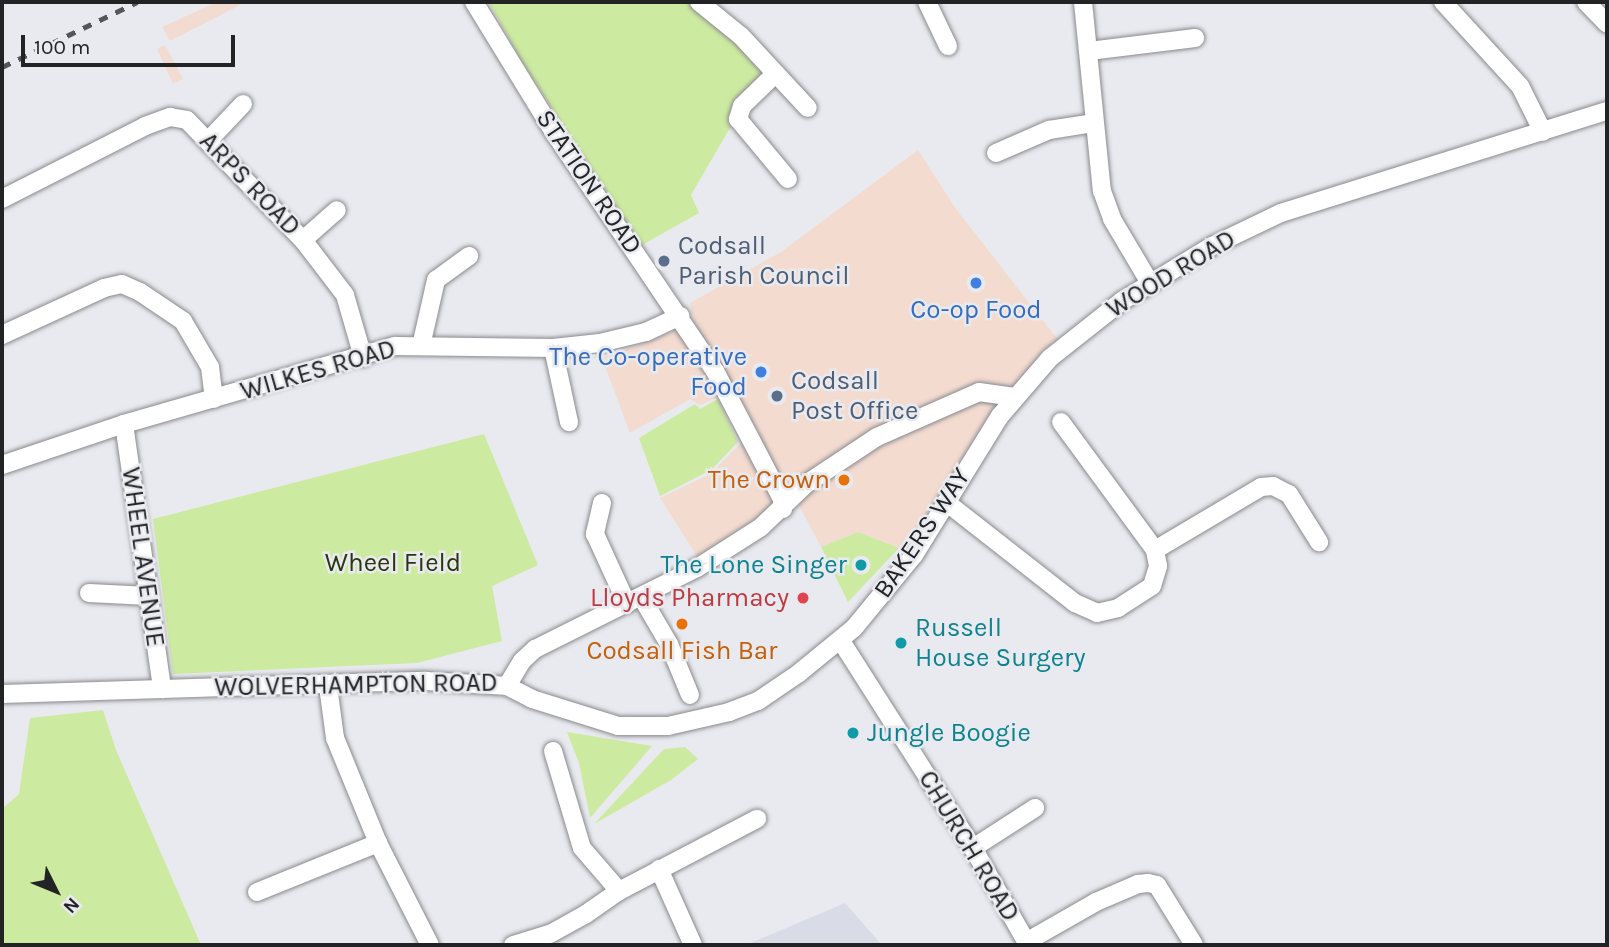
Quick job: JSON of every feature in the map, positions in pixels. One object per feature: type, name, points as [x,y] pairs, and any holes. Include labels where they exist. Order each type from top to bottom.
[{"type":"street","name":"STATION ROAD","points":[[474,2],[553,131],[715,371],[782,499],[783,509]]},
{"type":"street","points":[[699,2],[741,36],[808,108]]},
{"type":"street","points":[[927,2],[948,46]]},
{"type":"street","points":[[1083,2],[1094,123],[1105,203],[1150,283]]},
{"type":"street","points":[[1443,2],[1520,86],[1543,132]]},
{"type":"street","points":[[1586,2],[1607,24]]},
{"type":"street","points":[[1088,51],[1195,38]]},
{"type":"street","points":[[775,74],[742,106],[738,119],[789,179]]},
{"type":"street","points":[[208,141],[243,104]]},
{"type":"street","name":"WOOD ROAD","points":[[1016,397],[1068,342],[1150,283],[1212,246],[1281,213],[1607,111]]},
{"type":"street","name":"ARPS ROAD","points":[[2,200],[145,126],[170,117],[187,120],[303,240],[345,295],[363,357]]},
{"type":"street","points":[[996,153],[1049,130],[1094,123]]},
{"type":"street","points":[[303,240],[337,210]]},
{"type":"street","points":[[421,346],[436,280],[469,256]]},
{"type":"street","points":[[2,335],[104,288],[122,284],[140,292],[183,321],[210,367],[214,399]]},
{"type":"street","name":"WILKES ROAD","points":[[2,465],[124,424],[395,346],[553,348],[600,343],[646,332],[680,316]]},
{"type":"street","points":[[553,348],[569,422]]},
{"type":"street","points":[[783,509],[806,484],[877,437],[979,392],[1016,397]]},
{"type":"street","name":"BAKERS WAY","points":[[507,686],[532,699],[618,726],[668,726],[729,712],[758,701],[841,641],[895,581],[991,428],[1016,397]]},
{"type":"street","points":[[946,502],[1075,603],[1097,613],[1118,608],[1152,586],[1158,566],[1155,550],[1061,422]]},
{"type":"street","name":"WHEEL AVENUE","points":[[124,424],[162,689]]},
{"type":"street","points":[[1155,550],[1250,492],[1273,486],[1296,501],[1319,542]]},
{"type":"street","points":[[603,503],[595,534],[635,601],[669,644],[690,695]]},
{"type":"street","name":"WOLVERHAMPTON ROAD","points":[[2,694],[426,681],[507,686],[522,661],[536,649],[635,601],[726,550],[783,509]]},
{"type":"street","points":[[89,593],[149,596]]},
{"type":"street","name":"CHURCH ROAD","points":[[841,641],[973,848],[1027,943]]},
{"type":"street","points":[[328,686],[335,738],[378,843],[430,945]]},
{"type":"street","points":[[553,751],[582,848],[619,891]]},
{"type":"street","points":[[973,848],[1035,808]]},
{"type":"street","points":[[513,945],[550,934],[619,891],[757,819]]},
{"type":"street","points":[[257,892],[378,843]]},
{"type":"street","points":[[659,869],[693,945]]},
{"type":"street","points":[[1027,943],[1096,902],[1138,884],[1148,883],[1157,885],[1194,945]]},
{"type":"shaded area","points":[[217,2],[239,2],[240,5],[170,41],[162,27]]},
{"type":"shaded area","points":[[165,45],[183,79],[173,84],[157,49]]},
{"type":"shaded area","points":[[918,150],[956,209],[1059,341],[993,414],[931,509],[899,548],[858,532],[821,547],[794,496],[700,561],[660,498],[710,474],[742,442],[720,396],[700,405],[690,399],[630,433],[602,358],[695,324],[690,303],[781,252]]},
{"type":"shaded area","points":[[845,903],[882,945],[746,945]]},
{"type":"green space","points":[[489,2],[693,2],[735,37],[766,77],[727,133],[691,195],[699,213],[642,245],[520,59]]},
{"type":"green space","points":[[718,399],[738,442],[711,470],[660,496],[639,438],[695,404],[700,409]]},
{"type":"green space","name":"Wheel Field","points":[[484,434],[538,565],[492,586],[502,641],[417,663],[173,674],[153,519]]},
{"type":"green space","points":[[858,532],[899,548],[848,602],[821,547]]},
{"type":"green space","points":[[103,710],[116,750],[201,945],[2,945],[2,809],[19,794],[30,718]]},
{"type":"green space","points":[[567,732],[652,746],[590,818],[579,763]]},
{"type":"green space","points":[[685,747],[698,759],[671,780],[594,824],[664,749]]},
{"type":"railway","points":[[2,67],[137,2]]},
{"type":"place","name":"Codsall Parish Council","points":[[664,261]]},
{"type":"place","name":"Co-op Food","points":[[976,283]]},
{"type":"place","name":"The Co-operative Food","points":[[761,372]]},
{"type":"place","name":"Codsall Post Office","points":[[777,396]]},
{"type":"place","name":"The Crown","points":[[844,480]]},
{"type":"place","name":"The Lone Singer","points":[[861,565]]},
{"type":"place","name":"Lloyds Pharmacy","points":[[803,598]]},
{"type":"place","name":"Codsall Fish Bar","points":[[682,624]]},
{"type":"place","name":"Russell House Surgery","points":[[901,643]]},
{"type":"place","name":"Jungle Boogie","points":[[853,733]]}]
